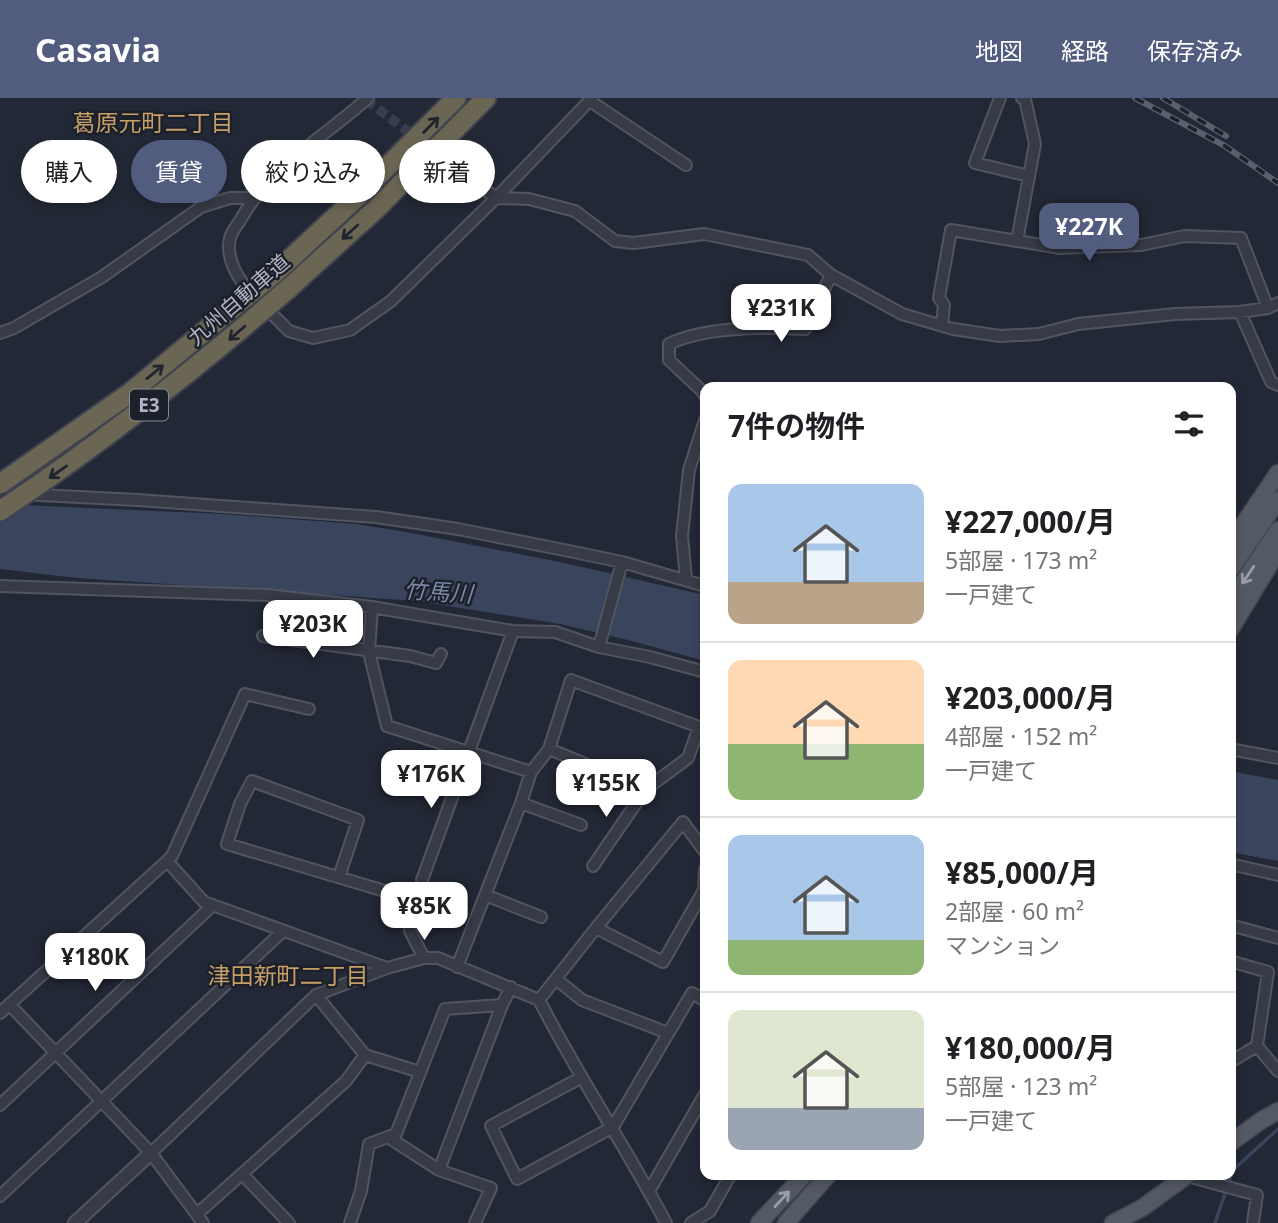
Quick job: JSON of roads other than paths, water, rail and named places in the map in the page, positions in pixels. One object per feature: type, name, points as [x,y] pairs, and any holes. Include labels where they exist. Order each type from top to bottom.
[{"type":"highway","name":"九州自動車道","points":[[0,484],[130,393],[275,273],[358,196],[456,98]]},
{"type":"highway","name":"九州自動車道","points":[[0,511],[59,472],[233,337],[376,209],[486,98]]},
{"type":"main road","points":[[1240,538],[1278,473]]},
{"type":"main road","points":[[1240,538],[1278,500]]},
{"type":"main road","points":[[1236,620],[1262,579],[1274,552],[1278,530]]},
{"type":"main road","points":[[1236,594],[1274,552]]},
{"type":"main road","points":[[1236,1139],[1278,1111]]},
{"type":"main road","points":[[759,1223],[799,1180]]},
{"type":"main road","points":[[786,1223],[824,1180]]},
{"type":"main road","points":[[1113,1223],[1142,1208],[1181,1180]]},
{"type":"street","points":[[1000,98],[975,163],[1029,176]]},
{"type":"street","points":[[1017,241],[1035,144],[1025,99],[1022,98]]},
{"type":"street","points":[[315,140],[366,99]]},
{"type":"street","points":[[249,203],[230,238],[230,258],[240,282],[289,331],[313,338],[350,330],[391,301],[496,198],[591,99],[686,165]]},
{"type":"street","points":[[0,332],[14,328],[102,277],[201,207],[230,198],[241,198]]},
{"type":"street","points":[[496,198],[529,199],[575,211],[615,241],[634,243],[704,234],[808,255],[831,275],[902,314],[942,325],[1000,336],[1039,334],[1078,324],[1175,314],[1240,312],[1273,305],[1241,238],[1185,236],[1141,245],[1060,248],[951,230],[939,298],[944,305],[942,325]]},
{"type":"street","points":[[700,389],[669,360],[669,344],[694,334],[805,328],[831,275]]},
{"type":"street","points":[[1240,312],[1271,382],[1278,385]]},
{"type":"street","points":[[687,579],[682,536],[689,470],[700,436]]},
{"type":"street","points":[[1240,538],[1278,464]]},
{"type":"street","points":[[0,494],[138,500],[376,517],[458,528],[622,562],[700,584]]},
{"type":"street","points":[[599,647],[622,562]]},
{"type":"street","points":[[0,586],[267,595],[372,607],[513,631],[555,632],[599,647],[700,671]]},
{"type":"street","points":[[372,607],[369,652],[387,726],[530,772]]},
{"type":"street","points":[[422,880],[513,631]]},
{"type":"street","points":[[263,636],[410,656],[436,663],[441,654]]},
{"type":"street","points":[[457,967],[521,803],[530,772],[549,749],[571,680],[700,721]]},
{"type":"street","points":[[0,1013],[172,856],[245,694],[309,709]]},
{"type":"street","points":[[593,866],[646,789],[688,758],[700,727]]},
{"type":"street","points":[[549,749],[646,789]]},
{"type":"street","points":[[1236,750],[1278,758]]},
{"type":"street","points":[[339,877],[358,820],[252,781],[240,804],[227,844],[408,898],[410,931],[424,958]]},
{"type":"street","points":[[521,803],[581,825]]},
{"type":"street","points":[[539,1000],[682,822],[700,845]]},
{"type":"street","points":[[167,860],[204,902],[387,968]]},
{"type":"street","points":[[1236,865],[1278,875]]},
{"type":"street","points":[[485,895],[541,917]]},
{"type":"street","points":[[596,928],[663,962],[700,897]]},
{"type":"street","points":[[0,1105],[212,905]]},
{"type":"street","points":[[1236,927],[1278,939]]},
{"type":"street","points":[[0,1196],[283,932]]},
{"type":"street","points":[[75,1223],[316,995],[387,968],[424,958],[438,958],[511,986],[539,1000],[564,1049],[612,1126],[666,1223]]},
{"type":"street","points":[[1236,963],[1268,972],[1257,1046],[1278,1071]]},
{"type":"street","points":[[556,979],[582,1000],[668,1033]]},
{"type":"street","points":[[439,1170],[511,986]]},
{"type":"street","points":[[582,1077],[491,1126],[517,1180],[612,1126],[692,993],[700,998]]},
{"type":"street","points":[[316,995],[365,1055],[420,1072]]},
{"type":"street","points":[[9,1004],[151,1153],[200,1219],[242,1174],[346,1081],[365,1055]]},
{"type":"street","points":[[353,1222],[369,1144],[396,1134],[445,1009],[502,1005]]},
{"type":"street","points":[[1236,1058],[1257,1046]]},
{"type":"street","points":[[649,1191],[700,1103]]},
{"type":"street","points":[[388,1137],[439,1170],[491,1188],[475,1223]]},
{"type":"street","points":[[242,1174],[289,1223]]},
{"type":"street","points":[[691,1223],[710,1211],[728,1180]]},
{"type":"street","points":[[1205,1180],[1256,1195],[1253,1223]]},
{"type":"water","name":"竹馬川","points":[[0,504],[223,514],[356,524],[555,561],[700,594],[700,660],[560,624],[418,601],[77,578],[0,569]]},
{"type":"water","points":[[1236,772],[1278,780],[1278,861],[1236,853]]},
{"type":"waterway","points":[[1236,1167],[1278,1129]]},
{"type":"waterway","points":[[1215,1223],[1230,1180]]},
{"type":"tunnel","points":[[366,100],[419,140]]},
{"type":"railway","points":[[1135,98],[1225,146],[1278,183]]},
{"type":"railway","points":[[1163,98],[1226,136]]},
{"type":"district","name":"葛原元町二丁目","points":[[153,123]]},
{"type":"district","name":"津田新町二丁目","points":[[288,976]]}]
